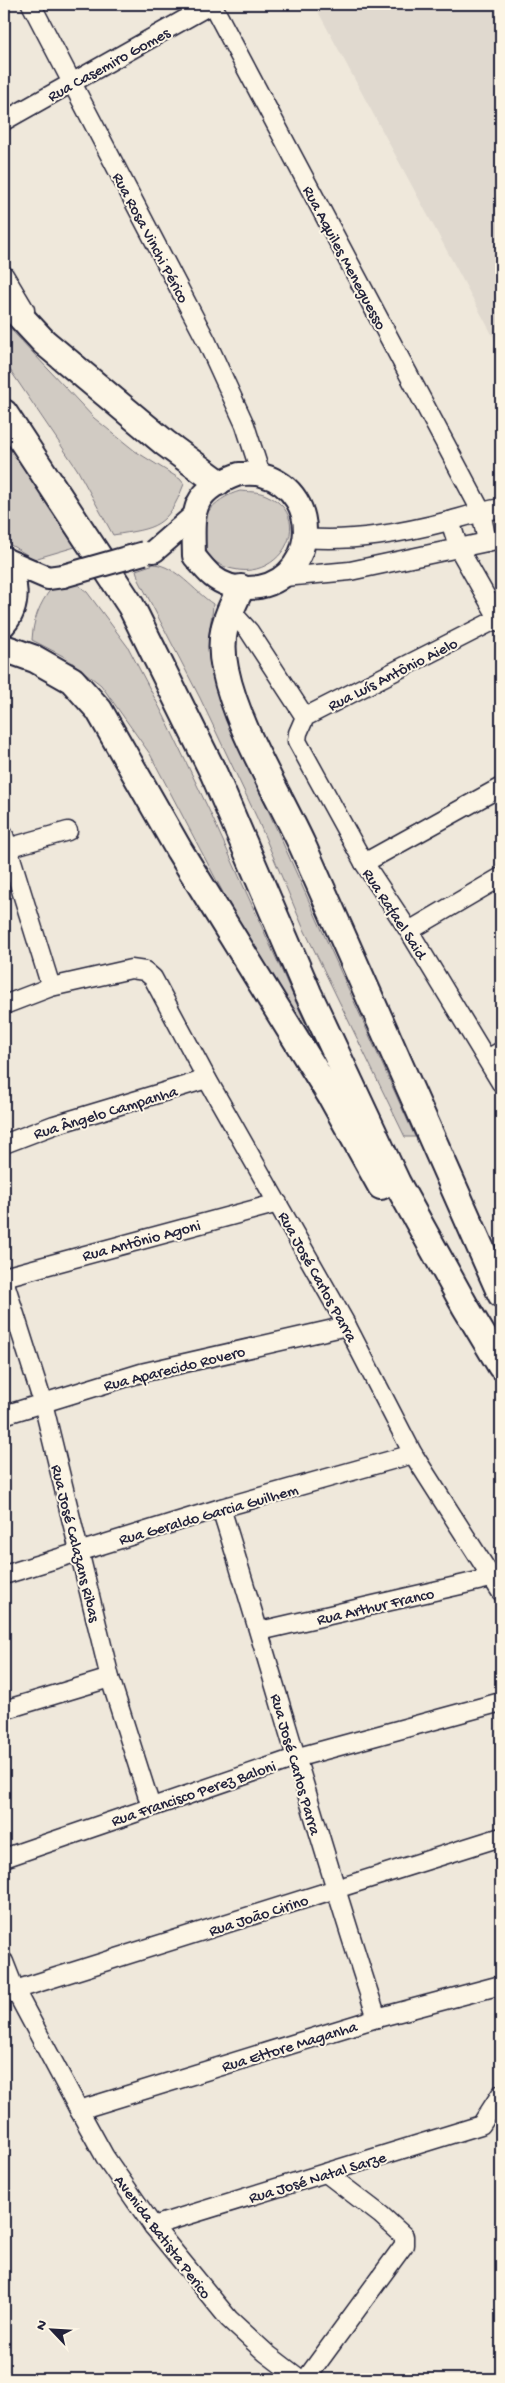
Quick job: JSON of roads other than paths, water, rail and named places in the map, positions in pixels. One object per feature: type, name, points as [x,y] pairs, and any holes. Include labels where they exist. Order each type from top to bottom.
[{"type":"highway","points":[[4,299],[44,342],[165,443],[218,482]]},
{"type":"highway","points":[[4,413],[131,606],[214,774],[308,993],[397,1183],[465,1306],[501,1366]]},
{"type":"highway","points":[[235,599],[223,627],[222,645],[224,668],[232,697],[303,846],[501,1294]]},
{"type":"highway","points":[[4,648],[35,659],[65,676],[87,695],[99,710],[179,850],[331,1096],[399,1217],[465,1306]]},
{"type":"main road","points":[[239,474],[261,475],[281,484],[293,494],[301,508],[306,538],[298,560],[284,577],[235,599],[226,584],[212,576],[194,556],[193,517],[198,503],[207,491],[218,482],[239,474]]},
{"type":"main road","points":[[149,552],[193,517]]},
{"type":"main road","points":[[15,603],[56,576],[149,552],[194,556]]},
{"type":"main road","points":[[4,559],[56,576]]},
{"type":"main road","points":[[4,559],[11,570],[15,582],[15,603],[4,625]]},
{"type":"street","name":"Rua Rosa Vinchi Périco","points":[[32,4],[207,342],[244,425],[261,475]]},
{"type":"street","name":"Rua Casemiro Gomes","points":[[4,121],[212,4]]},
{"type":"street","name":"Rua Aquiles Meneguesso","points":[[212,4],[481,511],[494,541]]},
{"type":"street","points":[[4,275],[44,342]]},
{"type":"street","points":[[306,538],[336,540],[376,536],[450,521],[481,511],[501,508]]},
{"type":"street","points":[[450,521],[459,550],[500,619]]},
{"type":"street","points":[[284,577],[350,571],[459,550],[494,541]]},
{"type":"street","points":[[235,599],[250,631],[305,717]]},
{"type":"street","name":"Rua Luís Antônio Aielo","points":[[305,717],[500,619]]},
{"type":"street","name":"Rua Rafael Said","points":[[305,717],[298,733],[298,741],[364,863],[494,1055],[501,1083]]},
{"type":"street","points":[[364,863],[501,788]]},
{"type":"street","points":[[4,1004],[51,987],[5,844],[68,831]]},
{"type":"street","points":[[409,931],[501,878]]},
{"type":"street","name":"Rua José Carlos Parra","points":[[51,987],[131,969],[146,971],[153,978],[207,1079],[347,1326],[413,1454],[496,1585]]},
{"type":"street","name":"Rua Ângelo Campanha","points":[[4,1144],[54,1125],[207,1079]]},
{"type":"street","name":"Rua Antônio Agoni","points":[[4,1279],[278,1203]]},
{"type":"street","name":"Rua José Calazans Ribas","points":[[4,1279],[43,1403],[110,1678],[150,1807]]},
{"type":"street","name":"Rua Aparecido Rovero","points":[[4,1415],[141,1373],[347,1326]]},
{"type":"street","name":"Rua Geraldo Garcia Guilhem","points":[[4,1575],[221,1508],[413,1454]]},
{"type":"street","name":"Rua José Carlos Parra","points":[[221,1508],[260,1631],[334,1889],[377,2018]]},
{"type":"street","name":"Rua Arthur Franco","points":[[260,1631],[496,1585]]},
{"type":"street","points":[[4,1710],[110,1678]]},
{"type":"street","name":"Rua Francisco Perez Baloni","points":[[4,1858],[295,1758],[501,1702]]},
{"type":"street","name":"Rua João Cirino","points":[[15,1990],[501,1837]]},
{"type":"street","name":"Avenida Batista Perico","points":[[4,1962],[15,1990],[105,2157],[153,2226],[228,2319],[266,2353],[300,2379]]},
{"type":"street","name":"Rua Ettore Maganha","points":[[79,2110],[377,2018],[501,1986]]},
{"type":"street","name":"Rua José Natal Sarze","points":[[153,2226],[481,2125],[501,2094]]},
{"type":"street","points":[[306,2379],[404,2245],[404,2236],[381,2215],[326,2173]]}]
